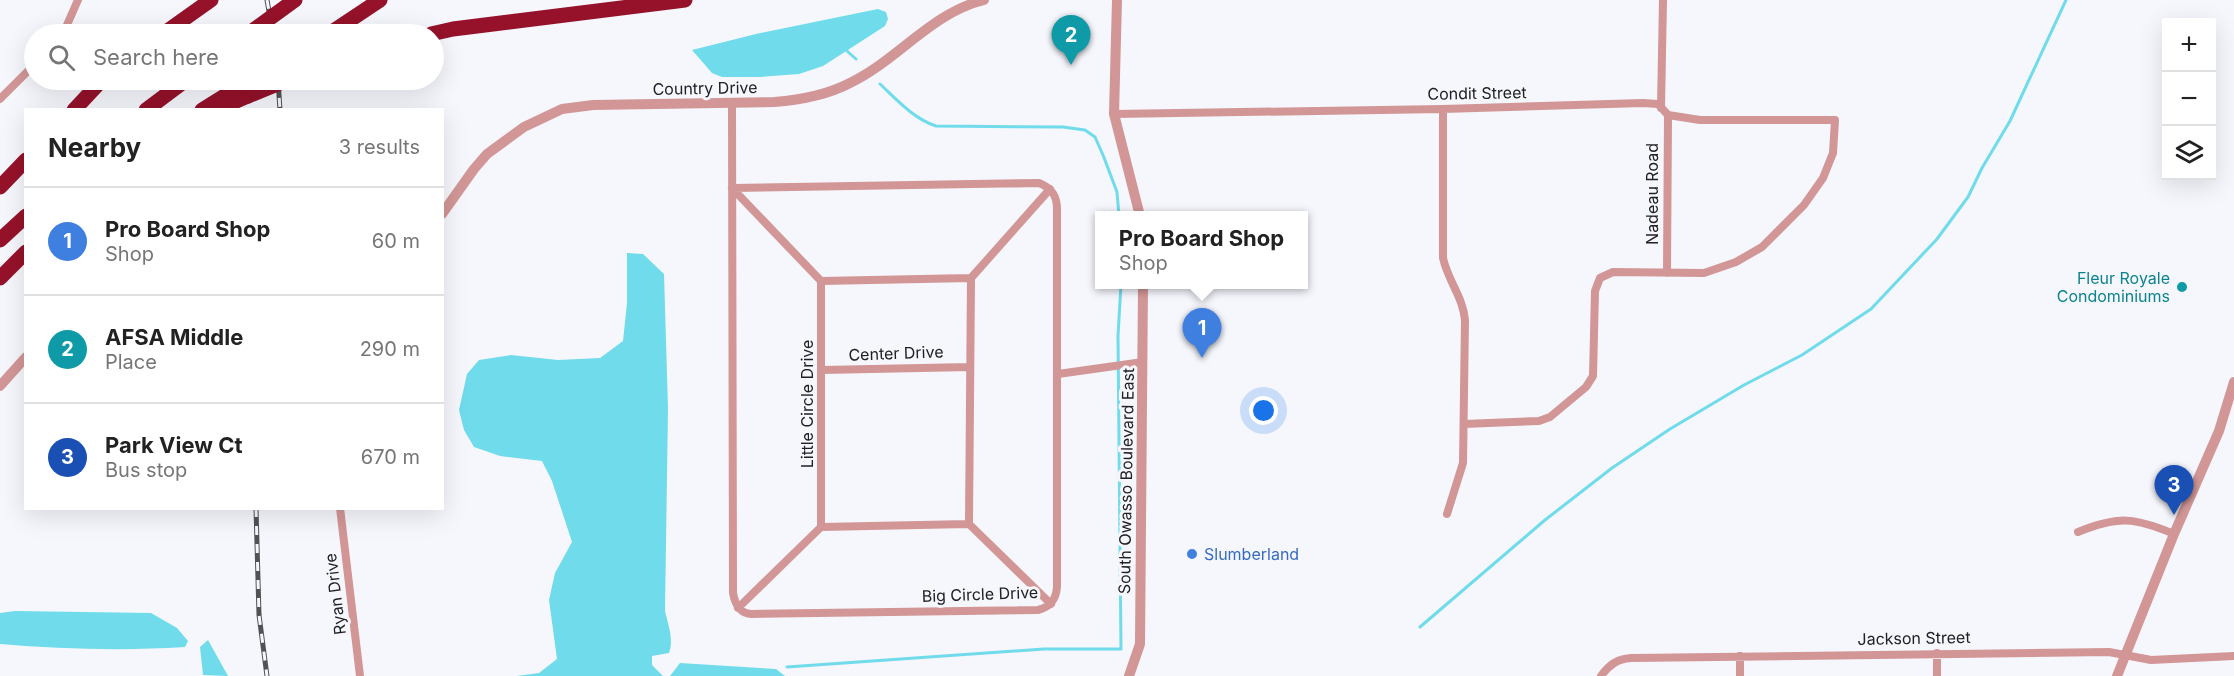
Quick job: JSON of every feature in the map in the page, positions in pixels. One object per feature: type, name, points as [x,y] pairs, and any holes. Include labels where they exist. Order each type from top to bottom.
[{"type":"highway","points":[[177,24],[211,0]]},
{"type":"highway","points":[[262,24],[295,0]]},
{"type":"highway","points":[[344,24],[380,0]]},
{"type":"highway","points":[[444,31],[685,0]]},
{"type":"highway","points":[[76,108],[93,90]]},
{"type":"highway","points":[[149,108],[173,90]]},
{"type":"highway","points":[[206,108],[240,90]]},
{"type":"highway","points":[[219,108],[243,90]]},
{"type":"highway","points":[[0,187],[24,162]]},
{"type":"highway","points":[[0,240],[24,218]]},
{"type":"highway","points":[[0,278],[24,254]]},
{"type":"street","points":[[69,24],[78,0]]},
{"type":"street","name":"Country Drive","points":[[444,211],[487,154],[524,127],[562,109],[593,105],[799,100],[851,83],[944,16],[984,0]]},
{"type":"street","points":[[1117,0],[1114,114],[1139,211]]},
{"type":"street","points":[[1464,424],[1527,423],[1550,417],[1586,387],[1593,376],[1595,291],[1600,278],[1613,272],[1704,273],[1748,256],[1777,233],[1814,193],[1823,178],[1833,153],[1835,120],[1700,120],[1668,115],[1661,108],[1663,0]]},
{"type":"street","points":[[0,99],[24,75]]},
{"type":"street","points":[[732,103],[733,593],[738,608],[821,527],[969,524],[1051,604]]},
{"type":"street","name":"Condit Street","points":[[1114,114],[1443,109],[1642,103],[1658,104],[1661,108]]},
{"type":"street","points":[[1443,109],[1443,258],[1445,268],[1464,310],[1463,462],[1447,514]]},
{"type":"street","name":"Nadeau Road","points":[[1667,273],[1668,115]]},
{"type":"street","points":[[732,188],[1039,183],[1050,189],[971,278],[969,524]]},
{"type":"street","points":[[732,188],[821,281],[971,278]]},
{"type":"street","name":"Big Circle Drive","points":[[738,608],[745,614],[751,614],[1038,610],[1051,604],[1057,587],[1058,374],[1057,202],[1050,189]]},
{"type":"street","name":"Little Circle Drive","points":[[821,281],[821,527]]},
{"type":"street","name":"South Owasso Boulevard East","points":[[1129,676],[1140,644],[1143,289]]},
{"type":"street","points":[[0,386],[24,359]]},
{"type":"street","points":[[1058,374],[1143,362]]},
{"type":"street","name":"Center Drive","points":[[822,370],[970,366]]},
{"type":"street","points":[[2219,431],[2234,382]]},
{"type":"street","points":[[2117,676],[2174,534],[2219,431],[2234,405]]},
{"type":"street","name":"Ryan Drive","points":[[340,510],[360,676]]},
{"type":"street","points":[[2078,532],[2104,521],[2136,521],[2148,523],[2174,534]]},
{"type":"street","name":"Jackson Street","points":[[1601,676],[1607,668],[1625,658],[2109,652],[2151,660],[2234,656]]},
{"type":"street","points":[[1937,653],[1937,676]]},
{"type":"street","points":[[1740,656],[1740,676]]},
{"type":"water","points":[[878,9],[886,12],[888,19],[885,26],[823,66],[799,74],[722,77],[712,73],[692,50],[756,34]]},
{"type":"water","points":[[627,253],[643,254],[664,274],[668,408],[665,611],[670,632],[669,653],[652,656],[652,665],[663,676],[517,676],[539,673],[557,659],[549,600],[555,573],[572,542],[552,481],[542,461],[500,456],[474,447],[464,430],[459,410],[467,374],[479,360],[511,355],[558,360],[600,358],[623,341],[627,303]]},
{"type":"water","points":[[15,611],[151,613],[177,628],[188,641],[185,647],[139,649],[0,644],[0,613]]},
{"type":"water","points":[[208,640],[228,676],[203,675],[200,647]]},
{"type":"water","points":[[680,663],[776,669],[785,676],[670,676]]},
{"type":"waterway","points":[[1420,627],[1545,520],[1612,468],[1670,429],[1744,385],[1802,355],[1871,309],[1937,239],[1968,197],[2010,121],[2066,0]]},
{"type":"waterway","points":[[847,51],[856,59]]},
{"type":"waterway","points":[[880,84],[913,114],[936,126],[1063,127],[1085,130],[1095,137],[1103,155],[1117,192],[1119,211]]},
{"type":"waterway","points":[[787,667],[1044,649],[1121,649],[1118,336],[1121,289]]},
{"type":"railway","points":[[267,0],[271,24]]},
{"type":"railway","points":[[279,90],[280,108]]},
{"type":"railway","points":[[256,510],[259,615],[267,676]]},
{"type":"place","name":"AFSA Middle","points":[[1071,65]]},
{"type":"place","name":"Fleur Royale Condominiums","points":[[2182,287]]},
{"type":"place","name":"Pro Board Shop","points":[[1202,358]]},
{"type":"place","name":"Park View Ct","points":[[2174,515]]},
{"type":"place","name":"Slumberland","points":[[1192,554]]}]
